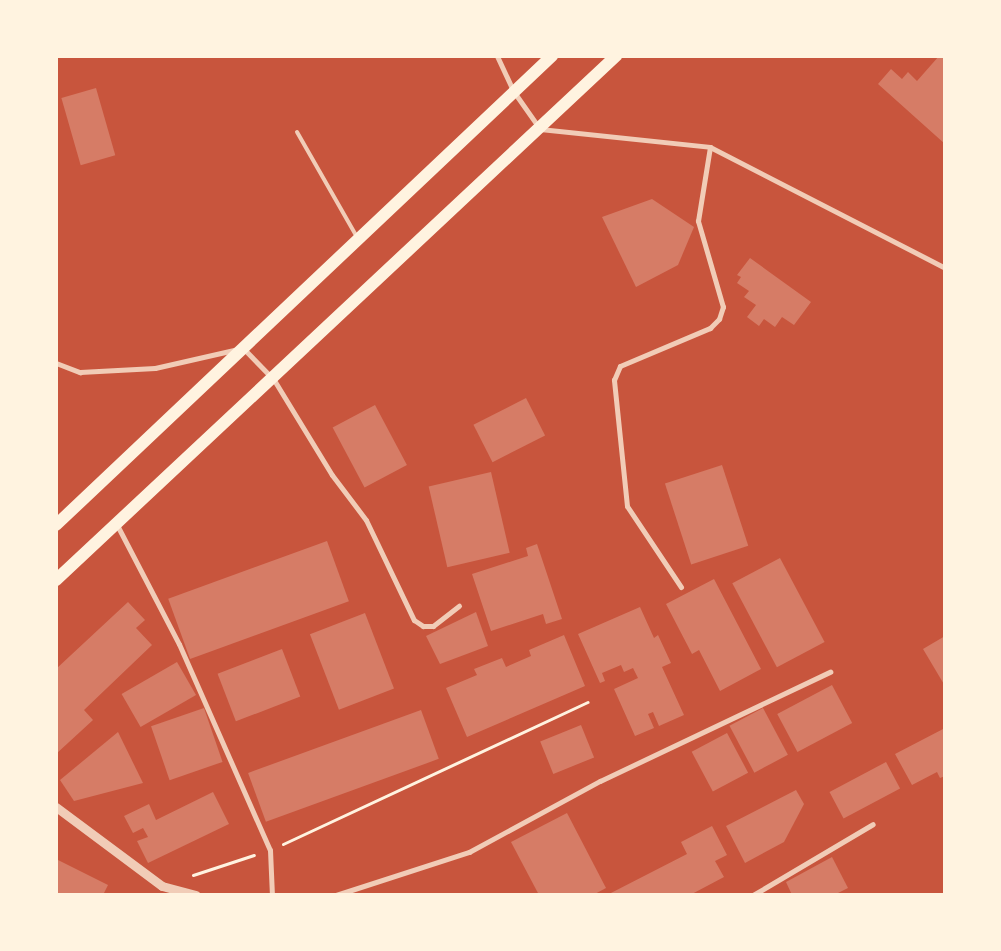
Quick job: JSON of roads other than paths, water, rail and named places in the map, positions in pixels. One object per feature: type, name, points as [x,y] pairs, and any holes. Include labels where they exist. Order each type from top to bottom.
[{"type":"main road","points":[[56,525],[552,56]]},
{"type":"main road","points":[[56,580],[274,380],[616,56]]},
{"type":"street","points":[[497,56],[514,92],[540,129],[710,147],[945,268]]},
{"type":"street","points":[[681,587],[627,506],[614,380],[620,366],[710,328],[719,319],[723,308],[698,221],[710,147]]},
{"type":"street","points":[[56,364],[80,372],[155,368],[243,348],[274,380],[332,475],[366,520],[414,620],[423,626],[433,626],[459,606]]},
{"type":"street","points":[[116,524],[179,644],[270,850],[272,895]]},
{"type":"street","points":[[336,895],[468,852],[600,781],[830,672]]},
{"type":"street","points":[[56,807],[162,886],[196,895]]},
{"type":"street","points":[[753,895],[873,824]]},
{"type":"lane","points":[[297,132],[358,240]]}]
